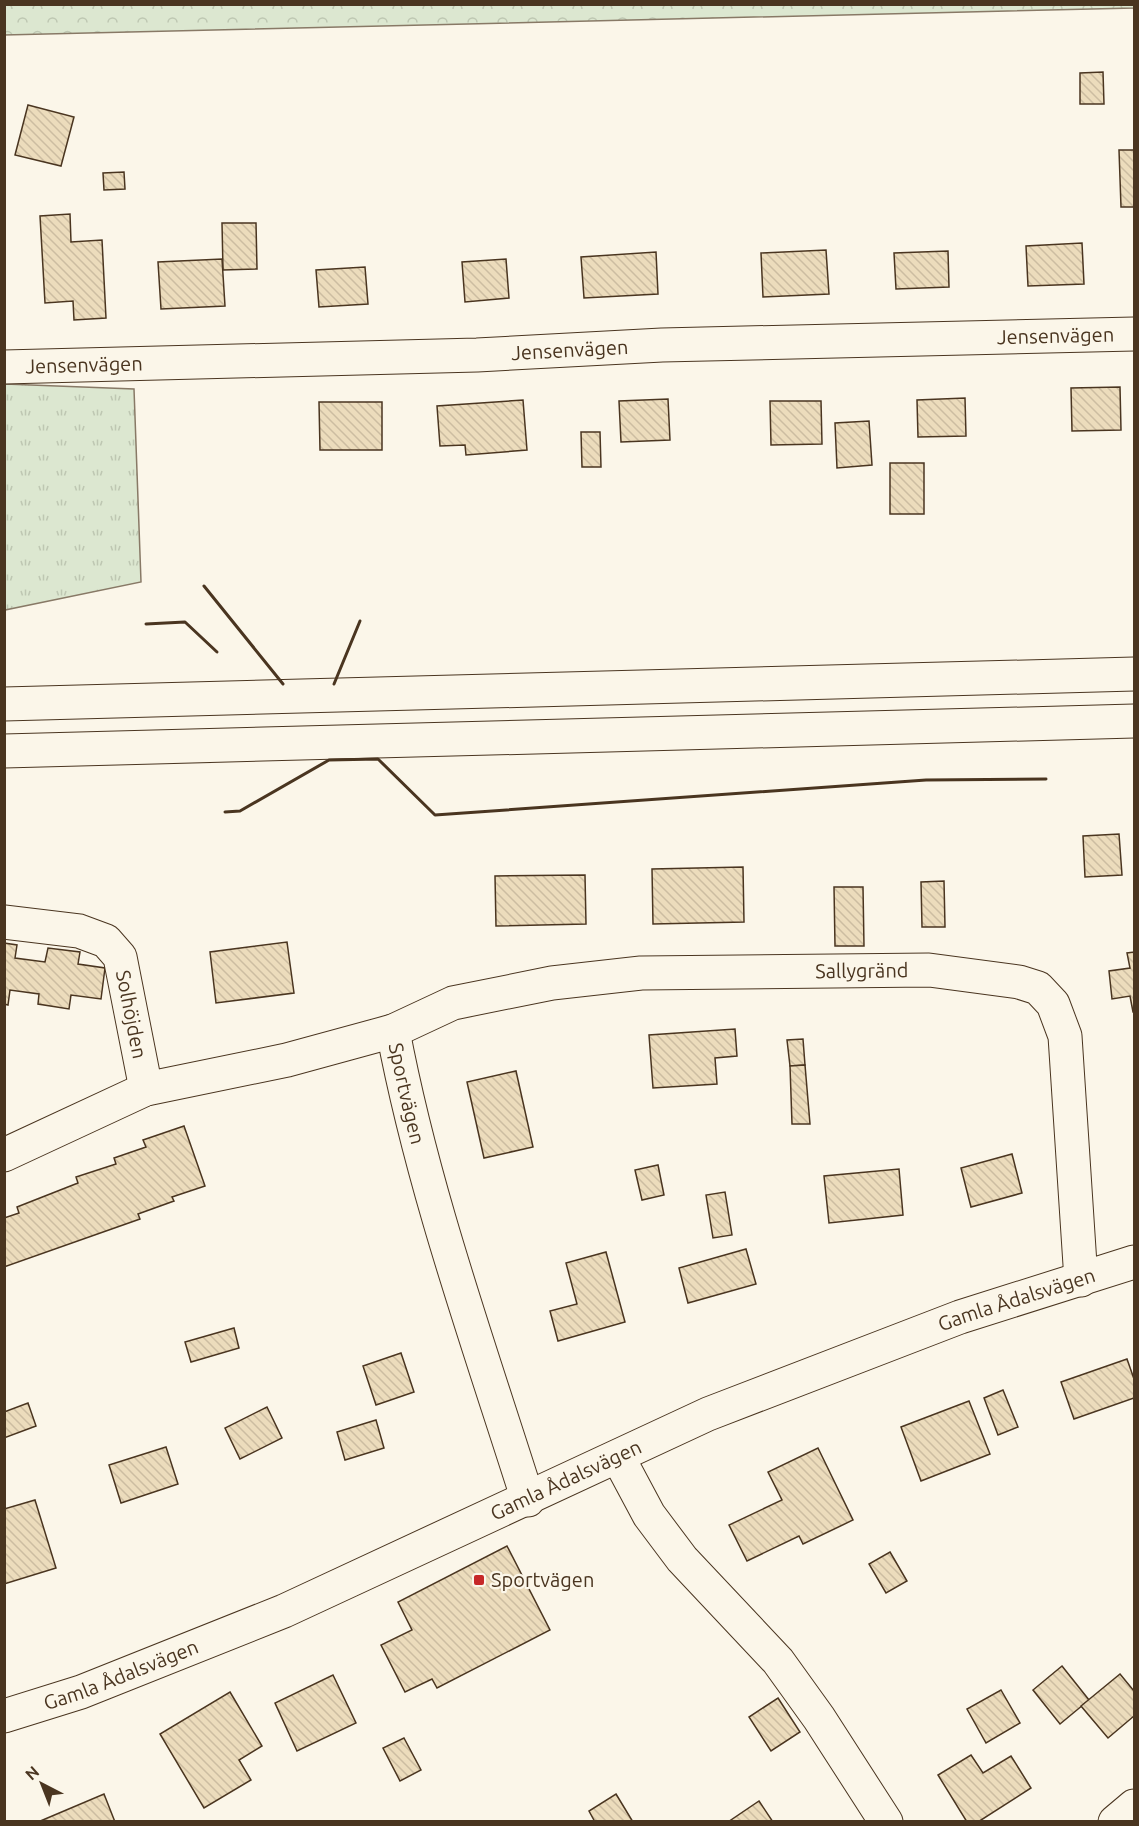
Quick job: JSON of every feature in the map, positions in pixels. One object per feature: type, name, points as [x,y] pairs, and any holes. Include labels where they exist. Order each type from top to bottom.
[{"type":"main road","name":"Jensenvägen","points":[[4,367],[477,355],[662,345],[1134,334]]},
{"type":"main road","points":[[4,704],[1134,674]]},
{"type":"main road","points":[[4,751],[1134,721]]},
{"type":"main road","name":"Solhöjden","points":[[4,922],[78,931],[106,940],[120,957],[146,1089]]},
{"type":"main road","name":"Sallygränd","points":[[393,1031],[453,1004],[552,983],[641,973],[929,970],[1019,982],[1038,988],[1053,1004],[1065,1036],[1081,1280]]},
{"type":"main road","points":[[4,1155],[146,1089],[287,1060],[393,1031]]},
{"type":"main road","name":"Sportvägen","points":[[393,1031],[405,1094],[456,1276],[528,1500]]},
{"type":"main road","name":"Gamla Ådalsvägen","points":[[4,1716],[81,1692],[284,1611],[528,1500],[708,1414],[960,1317],[1134,1262]]},
{"type":"main road","points":[[618,1457],[649,1515],[682,1559],[778,1661],[819,1718],[886,1821]]},
{"type":"main road","points":[[1115,1821],[1134,1806]]},
{"type":"green space","points":[[5,4],[1134,4],[1134,8],[4,35]]},
{"type":"green space","points":[[5,384],[134,389],[141,582],[5,610]]},
{"type":"building","points":[[1103,72],[1104,104],[1080,104],[1080,73]]},
{"type":"building","points":[[28,105],[74,117],[61,166],[15,155]]},
{"type":"building","points":[[1119,150],[1134,150],[1134,207],[1121,207]]},
{"type":"building","points":[[124,172],[125,189],[104,190],[103,173]]},
{"type":"building","points":[[70,214],[71,242],[102,240],[106,318],[74,320],[73,301],[45,303],[40,216]]},
{"type":"building","points":[[222,223],[256,223],[257,269],[223,270]]},
{"type":"building","points":[[1082,243],[1084,284],[1028,286],[1026,246]]},
{"type":"building","points":[[826,250],[829,294],[763,297],[761,253]]},
{"type":"building","points":[[948,251],[949,287],[896,289],[894,253]]},
{"type":"building","points":[[656,252],[658,294],[584,298],[581,257]]},
{"type":"building","points":[[222,259],[225,306],[161,309],[158,262]]},
{"type":"building","points":[[506,259],[509,298],[465,302],[462,262]]},
{"type":"building","points":[[365,267],[368,304],[319,307],[316,270]]},
{"type":"building","points":[[1120,387],[1121,430],[1072,431],[1071,388]]},
{"type":"building","points":[[965,398],[966,436],[918,437],[917,400]]},
{"type":"building","points":[[668,399],[670,440],[621,442],[619,401]]},
{"type":"building","points":[[523,400],[527,450],[466,455],[465,445],[440,446],[437,406]]},
{"type":"building","points":[[770,401],[821,401],[822,444],[771,445]]},
{"type":"building","points":[[319,402],[382,402],[382,450],[320,450]]},
{"type":"building","points":[[869,421],[872,465],[837,468],[835,423]]},
{"type":"building","points":[[581,432],[600,432],[601,467],[582,467]]},
{"type":"building","points":[[890,463],[924,463],[924,514],[890,514]]},
{"type":"building","points":[[1119,834],[1122,875],[1085,877],[1083,836]]},
{"type":"building","points":[[743,867],[744,922],[653,924],[652,869]]},
{"type":"building","points":[[585,875],[586,924],[496,926],[495,876]]},
{"type":"building","points":[[944,881],[945,927],[922,927],[921,882]]},
{"type":"building","points":[[834,887],[863,887],[864,946],[835,946]]},
{"type":"building","points":[[287,942],[294,993],[216,1003],[210,952]]},
{"type":"building","points":[[4,943],[17,945],[15,958],[45,962],[48,948],[80,952],[78,964],[105,968],[101,999],[71,995],[69,1009],[38,1004],[39,994],[10,990],[8,1005],[4,1004]]},
{"type":"building","points":[[1134,952],[1133,1012],[1130,996],[1112,999],[1109,971],[1130,968],[1127,953]]},
{"type":"building","points":[[735,1029],[737,1056],[715,1058],[717,1084],[653,1088],[649,1035]]},
{"type":"building","points":[[803,1039],[805,1065],[790,1066],[787,1040]]},
{"type":"building","points":[[805,1065],[810,1124],[792,1124],[790,1066]]},
{"type":"building","points":[[516,1071],[533,1147],[484,1158],[467,1082]]},
{"type":"building","points":[[184,1126],[205,1186],[172,1197],[174,1201],[138,1214],[140,1219],[4,1267],[4,1218],[19,1213],[17,1207],[78,1183],[76,1177],[116,1164],[114,1158],[146,1147],[143,1140]]},
{"type":"building","points":[[1012,1154],[1022,1193],[971,1207],[961,1168]]},
{"type":"building","points":[[658,1165],[664,1195],[642,1200],[635,1170]]},
{"type":"building","points":[[899,1169],[903,1215],[829,1223],[824,1176]]},
{"type":"building","points":[[725,1192],[732,1235],[713,1238],[706,1195]]},
{"type":"building","points":[[746,1249],[756,1284],[688,1303],[679,1268]]},
{"type":"building","points":[[606,1252],[625,1322],[558,1341],[550,1311],[577,1304],[566,1263]]},
{"type":"building","points":[[234,1328],[239,1348],[191,1362],[185,1342]]},
{"type":"building","points":[[401,1353],[414,1392],[376,1405],[363,1366]]},
{"type":"building","points":[[1127,1359],[1134,1379],[1134,1398],[1074,1419],[1061,1382]]},
{"type":"building","points":[[1003,1390],[1018,1427],[998,1435],[984,1398]]},
{"type":"building","points":[[969,1401],[990,1454],[921,1481],[901,1427]]},
{"type":"building","points":[[28,1403],[36,1426],[4,1438],[4,1412]]},
{"type":"building","points":[[267,1407],[282,1438],[240,1459],[225,1428]]},
{"type":"building","points":[[376,1420],[384,1448],[345,1460],[337,1432]]},
{"type":"building","points":[[166,1447],[178,1484],[121,1503],[109,1465]]},
{"type":"building","points":[[818,1448],[853,1520],[803,1544],[799,1536],[747,1561],[729,1525],[782,1500],[768,1472]]},
{"type":"building","points":[[35,1500],[56,1568],[4,1584],[4,1509]]},
{"type":"building","points":[[507,1546],[550,1630],[437,1688],[432,1679],[405,1692],[381,1645],[412,1630],[398,1602]]},
{"type":"building","points":[[890,1552],[907,1581],[886,1593],[869,1564]]},
{"type":"building","points":[[1062,1666],[1089,1700],[1060,1724],[1033,1690]]},
{"type":"building","points":[[1120,1674],[1134,1691],[1134,1716],[1108,1738],[1081,1706]]},
{"type":"building","points":[[333,1675],[356,1723],[297,1751],[275,1703]]},
{"type":"building","points":[[1001,1690],[1020,1723],[986,1743],[967,1709]]},
{"type":"building","points":[[230,1692],[262,1746],[239,1760],[251,1780],[204,1808],[160,1734]]},
{"type":"building","points":[[778,1698],[800,1732],[771,1751],[749,1717]]},
{"type":"building","points":[[404,1738],[421,1770],[400,1781],[383,1748]]},
{"type":"building","points":[[971,1755],[983,1773],[1011,1756],[1031,1788],[978,1822],[967,1822],[938,1775]]},
{"type":"building","points":[[104,1794],[115,1822],[38,1822]]},
{"type":"building","points":[[616,1794],[633,1822],[595,1822],[589,1811]]},
{"type":"building","points":[[759,1801],[773,1822],[728,1822]]},
{"type":"wall","points":[[204,586],[283,684]]},
{"type":"wall","points":[[334,684],[360,621]]},
{"type":"wall","points":[[146,624],[185,622],[217,652]]},
{"type":"wall","points":[[225,812],[240,811],[329,760],[378,759],[435,815],[926,780],[1046,779]]},
{"type":"place","name":"Sportvägen","points":[[479,1580]]}]
